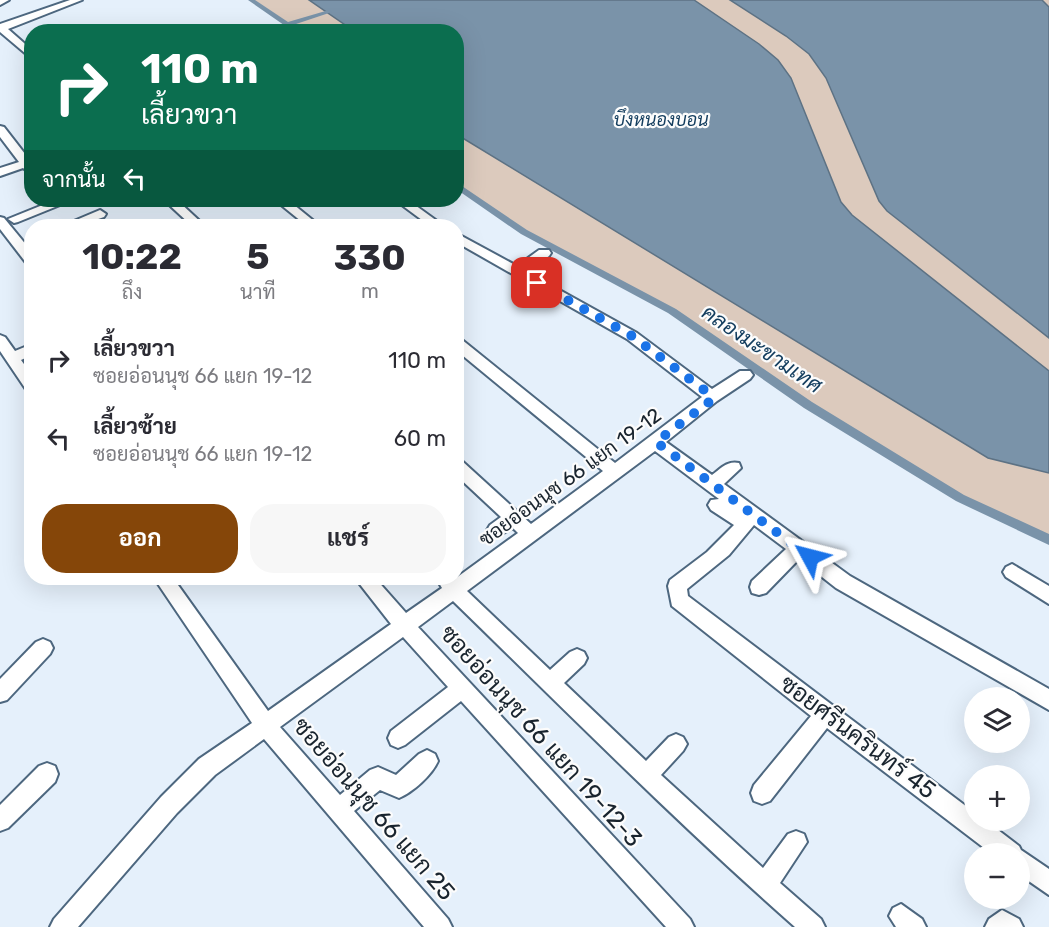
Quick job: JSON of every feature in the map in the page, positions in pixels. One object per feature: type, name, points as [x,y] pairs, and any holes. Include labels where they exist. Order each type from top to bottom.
[{"type":"street","points":[[0,2],[5,0]]},
{"type":"street","points":[[24,49],[1,28],[78,0]]},
{"type":"street","points":[[0,129],[24,162]]},
{"type":"street","points":[[0,172],[24,169]]},
{"type":"street","points":[[14,219],[43,207]]},
{"type":"street","points":[[178,207],[191,219]]},
{"type":"street","points":[[290,207],[305,219]]},
{"type":"street","points":[[411,207],[428,219]]},
{"type":"street","points":[[87,219],[100,214]]},
{"type":"street","points":[[0,221],[24,251]]},
{"type":"street","points":[[464,242],[632,336],[712,397]]},
{"type":"street","points":[[518,272],[544,253]]},
{"type":"street","points":[[0,340],[24,375]]},
{"type":"street","points":[[464,349],[614,471]]},
{"type":"street","points":[[12,358],[24,353]]},
{"type":"street","name":"ซอยอ่อนนุช 66 แยก 19-12","points":[[464,575],[531,534],[656,442],[712,397],[745,375]]},
{"type":"street","points":[[656,442],[843,582],[1049,700]]},
{"type":"street","points":[[713,484],[733,468]]},
{"type":"street","points":[[464,472],[531,534]]},
{"type":"street","name":"ซอยศรีนครินทร์ 45","points":[[717,505],[746,524],[724,548],[677,586],[679,600],[996,843]]},
{"type":"street","points":[[496,530],[514,518]]},
{"type":"street","points":[[759,586],[799,548]]},
{"type":"street","points":[[1012,572],[1049,596]]},
{"type":"street","name":"ซอยอ่อนนุช 66 แยก 25","points":[[168,585],[266,726],[437,926]]},
{"type":"street","name":"ซอยอ่อนนุช 66 แยก 19-12-3","points":[[370,585],[682,927]]},
{"type":"street","name":"ซอยอ่อนนุช 66 แยก 19-12","points":[[62,927],[190,782],[207,767],[405,626],[448,585]]},
{"type":"street","points":[[450,585],[709,836],[813,927]]},
{"type":"street","points":[[0,693],[43,648]]},
{"type":"street","points":[[551,682],[577,658]]},
{"type":"street","points":[[398,738],[462,688]]},
{"type":"street","points":[[762,793],[825,714]]},
{"type":"street","points":[[647,775],[676,744]]},
{"type":"street","points":[[339,810],[378,778],[399,787],[427,762]]},
{"type":"street","points":[[0,820],[47,774]]},
{"type":"street","points":[[764,885],[796,842]]},
{"type":"street","points":[[1030,869],[1049,883]]},
{"type":"street","points":[[997,927],[1002,921],[1011,927]]},
{"type":"shaded area","points":[[251,0],[1049,0],[1049,540],[960,498],[808,405],[672,311],[524,232],[464,191],[464,24],[288,24]]},
{"type":"water","name":"บึงหนองบอน","points":[[309,0],[694,0],[759,44],[778,60],[791,78],[841,202],[852,215],[1049,371],[1049,473],[988,458],[464,139],[464,24],[344,24]]},
{"type":"water","points":[[730,0],[1042,0],[1049,7],[1049,338],[887,211],[879,201],[826,78],[809,54],[786,36]]},
{"type":"waterway","name":"คลองมะขามเทศ","points":[[251,0],[287,24]]},
{"type":"waterway","points":[[288,24],[329,12]]},
{"type":"waterway","name":"คลองมะขามเทศ","points":[[464,191],[524,232],[672,311],[808,405],[960,498],[1049,540]]},
{"type":"route","points":[[537,283],[632,336],[712,397],[709,402],[656,442],[810,557]]}]
